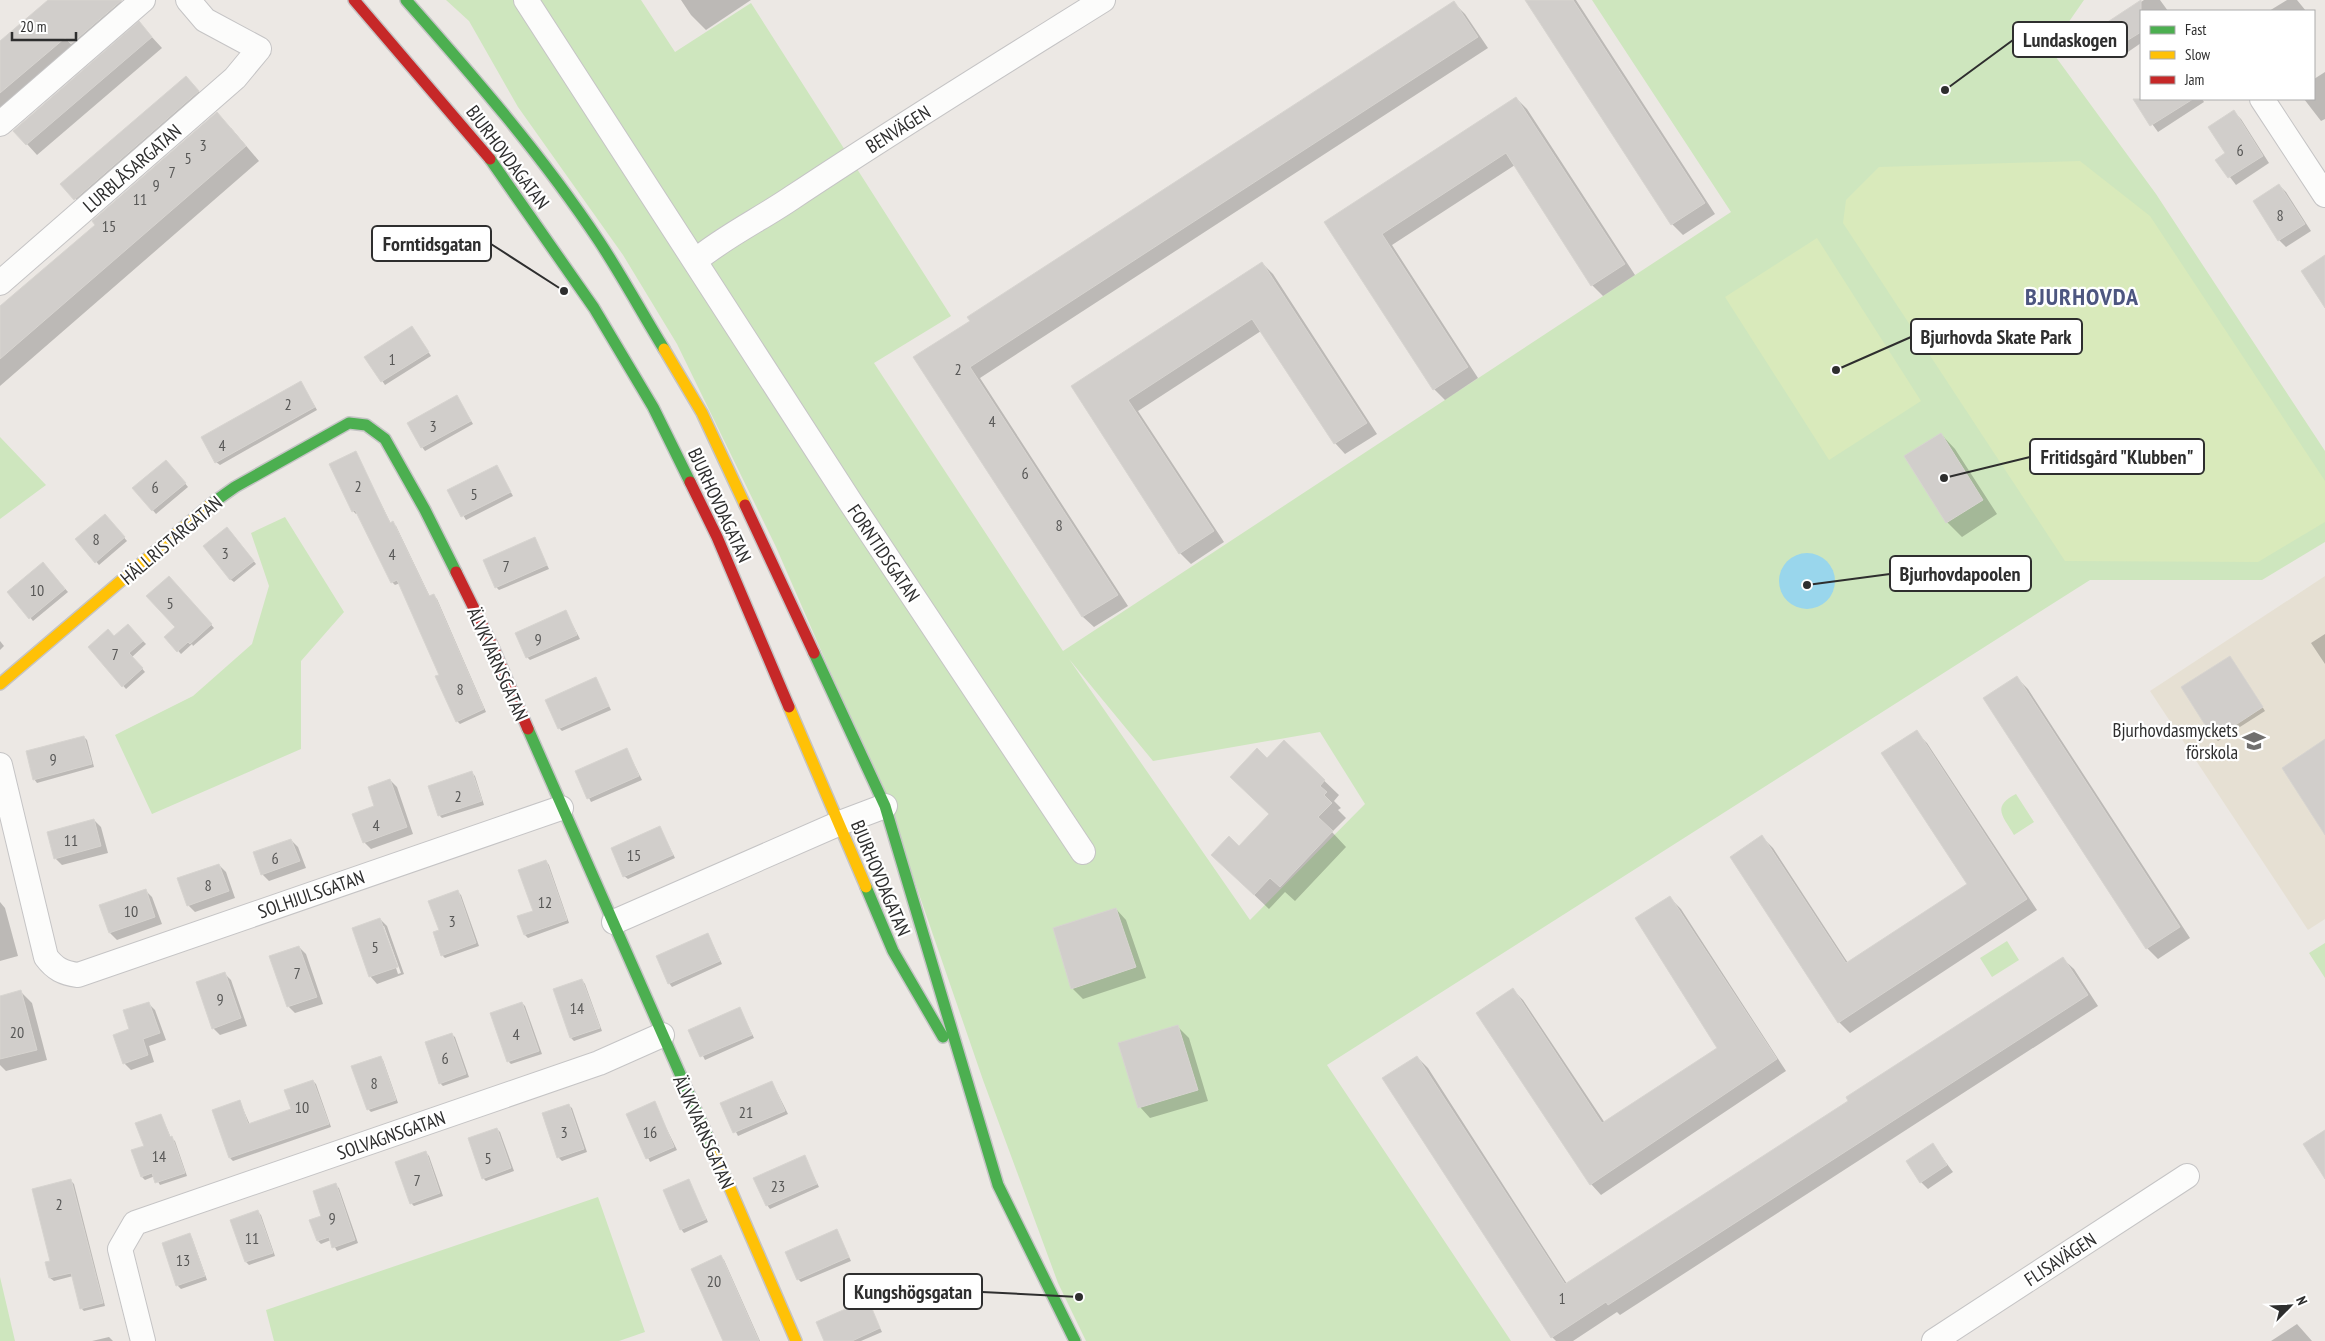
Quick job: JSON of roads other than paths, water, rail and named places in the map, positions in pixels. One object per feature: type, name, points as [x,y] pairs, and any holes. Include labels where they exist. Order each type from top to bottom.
[{"type":"main road","name":"BJURHOVDAGATAN","points":[[354,0],[485,152],[594,308],[653,407],[717,537],[893,951],[966,1078]]},
{"type":"main road","name":"BJURHOVDAGATAN","points":[[406,0],[462,63],[531,148],[599,241],[702,413],[885,806],[998,1185],[1075,1341]]},
{"type":"main road","name":"HÄLLRISTARGATAN","points":[[0,684],[200,512],[236,487],[341,427],[349,423],[358,424]]},
{"type":"main road","name":"ÄLVKVARNSGATAN","points":[[358,424],[366,426],[385,438],[425,510],[493,647],[561,808],[614,922],[796,1341]]},
{"type":"street","points":[[0,124],[143,0]]},
{"type":"street","name":"LURBLÅSARGATAN","points":[[0,283],[235,78],[259,49],[205,20],[188,0]]},
{"type":"street","name":"FORNTIDSGATAN","points":[[526,0],[851,503],[1083,852]]},
{"type":"street","name":"BENVÄGEN","points":[[695,261],[713,246],[762,218],[850,159],[1103,0]]},
{"type":"street","points":[[2263,100],[2325,195]]},
{"type":"street","name":"SOLHJULSGATAN","points":[[0,765],[46,957],[52,966],[60,971],[78,975],[561,808]]},
{"type":"street","points":[[614,922],[885,806]]},
{"type":"street","name":"SOLVAGNSGATAN","points":[[142,1341],[120,1249],[135,1223],[599,1063],[662,1035]]},
{"type":"street","name":"FLISAVÄGEN","points":[[1934,1341],[2187,1176]]},
{"type":"water","points":[[1807,553],[1822,558],[1830,566],[1835,581],[1830,596],[1822,604],[1807,609],[1792,604],[1784,596],[1779,581],[1784,566],[1792,558]]},
{"type":"place","name":"Lundaskogen","points":[[1945,90]]},
{"type":"place","name":"Forntidsgatan","points":[[564,291]]},
{"type":"place","name":"Bjurhovda Skate Park","points":[[1836,370]]},
{"type":"place","name":"Fritidsgård \"Klubben\"","points":[[1944,478]]},
{"type":"place","name":"Bjurhovdapoolen","points":[[1807,585]]},
{"type":"place","name":"Bjurhovdasmyckets förskola","points":[[2254,741]]},
{"type":"place","name":"Kungshögsgatan","points":[[1079,1297]]},
{"type":"district","name":"BJURHOVDA","points":[[2082,296]]}]
